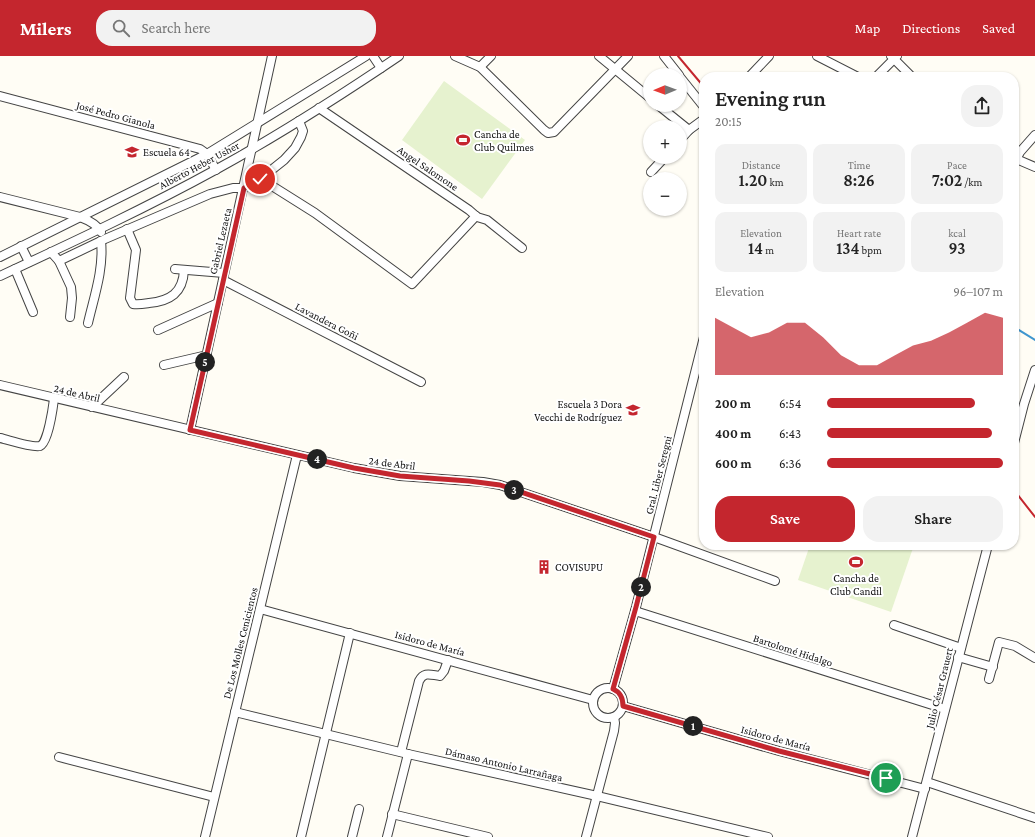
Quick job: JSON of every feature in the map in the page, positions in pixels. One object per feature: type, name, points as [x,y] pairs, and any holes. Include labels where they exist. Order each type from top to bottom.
[{"type":"street","name":"Gabriel Lezaeta","points":[[190,430],[272,56]]},
{"type":"street","name":"Alberto Heber Usher","points":[[0,257],[207,154],[366,56]]},
{"type":"street","points":[[373,56],[381,68]]},
{"type":"street","name":"Alberto Heber Usher","points":[[0,276],[100,229],[216,170],[299,121],[399,56]]},
{"type":"street","points":[[455,56],[480,67],[544,130],[548,132],[554,132],[628,56]]},
{"type":"street","points":[[480,67],[491,56]]},
{"type":"street","points":[[599,56],[643,92]]},
{"type":"street","points":[[664,56],[673,68]]},
{"type":"street","points":[[754,72],[768,56]]},
{"type":"street","points":[[817,56],[848,72]]},
{"type":"street","points":[[880,72],[894,57],[908,72]]},
{"type":"street","points":[[687,86],[699,101]]},
{"type":"street","name":"José Pedro Gianola","points":[[0,96],[200,149],[207,154]]},
{"type":"street","name":"Angel Salomone","points":[[319,108],[476,216],[487,220],[522,248]]},
{"type":"street","points":[[667,112],[689,130],[699,123]]},
{"type":"street","points":[[59,260],[210,194],[233,188],[244,188],[255,183],[284,160],[295,148],[303,131],[299,121]]},
{"type":"street","points":[[1019,154],[1035,135]]},
{"type":"street","points":[[207,154],[216,170]]},
{"type":"street","points":[[1019,162],[1035,168]]},
{"type":"street","points":[[651,172],[658,164]]},
{"type":"street","points":[[260,179],[314,214],[412,284],[476,216]]},
{"type":"street","points":[[0,196],[80,217],[90,221],[100,229],[103,240],[102,253],[98,283],[88,323]]},
{"type":"street","points":[[127,229],[136,250],[130,298],[133,304],[155,303],[172,296],[178,291],[182,284],[184,270]]},
{"type":"street","points":[[21,246],[29,262]]},
{"type":"street","points":[[51,252],[59,260],[71,286],[72,298],[70,317]]},
{"type":"street","points":[[15,269],[33,312]]},
{"type":"street","points":[[175,269],[224,276]]},
{"type":"street","name":"Lavandera Goñi","points":[[224,276],[421,382]]},
{"type":"street","points":[[158,330],[218,303]]},
{"type":"street","points":[[164,365],[206,355]]},
{"type":"street","name":"Gral. Liber Seregni","points":[[613,689],[635,611],[699,357]]},
{"type":"street","points":[[1019,426],[1035,373]]},
{"type":"street","points":[[92,407],[124,377]]},
{"type":"street","name":"24 de Abril","points":[[0,385],[354,468],[393,475],[482,482],[500,485],[654,537],[775,582]]},
{"type":"street","points":[[0,438],[30,445],[42,445],[46,438],[54,398]]},
{"type":"street","name":"De Los Molles Cenicientos","points":[[205,837],[297,455]]},
{"type":"street","name":"Julio César Grauert","points":[[912,837],[985,550]]},
{"type":"street","name":"Isidoro de María","points":[[260,609],[593,700]]},
{"type":"street","name":"Bartolomé Hidalgo","points":[[635,611],[945,709]]},
{"type":"street","points":[[894,625],[960,648]]},
{"type":"street","points":[[301,837],[350,633]]},
{"type":"street","points":[[989,679],[999,642],[1015,646],[1035,658]]},
{"type":"street","points":[[958,657],[992,667]]},
{"type":"street","points":[[387,837],[419,681],[421,677],[428,674],[440,676],[444,671],[448,660]]},
{"type":"street","points":[[602,689],[613,689],[622,697],[623,706],[620,712],[614,717],[606,718],[598,714],[594,708],[593,700],[597,693],[602,689]]},
{"type":"street","name":"Isidoro de María","points":[[623,706],[779,751],[926,785],[1035,818]]},
{"type":"street","name":"Dámaso Antonio Larrañaga","points":[[235,712],[404,753],[597,796],[768,837]]},
{"type":"street","points":[[586,837],[614,731],[614,717]]},
{"type":"street","points":[[59,757],[214,797]]},
{"type":"street","points":[[352,837],[360,809]]},
{"type":"street","points":[[392,814],[488,837]]},
{"type":"green space","name":"Cancha de Club Quilmes","points":[[444,81],[525,140],[482,199],[402,140]]},
{"type":"green space","name":"Cancha de Club Candil","points":[[808,550],[912,550],[891,612],[798,580]]},
{"type":"waterway","points":[[1019,330],[1035,340]]},
{"type":"railway","points":[[678,56],[699,81]]},
{"type":"railway","points":[[1019,496],[1035,517]]},
{"type":"place","name":"Cancha de Club Quilmes","points":[[463,140]]},
{"type":"place","name":"Escuela 64","points":[[132,152]]},
{"type":"place","name":"Escuela 3 Dora Vecchi de Rodríguez","points":[[633,410]]},
{"type":"place","name":"Cancha de Club Candil","points":[[856,562]]},
{"type":"place","name":"COVISUPU","points":[[544,567]]},
{"type":"route","points":[[260,179],[244,188],[190,430],[354,468],[400,476],[469,481],[500,485],[654,537],[613,689],[622,697],[623,706],[779,751],[886,778]]}]
